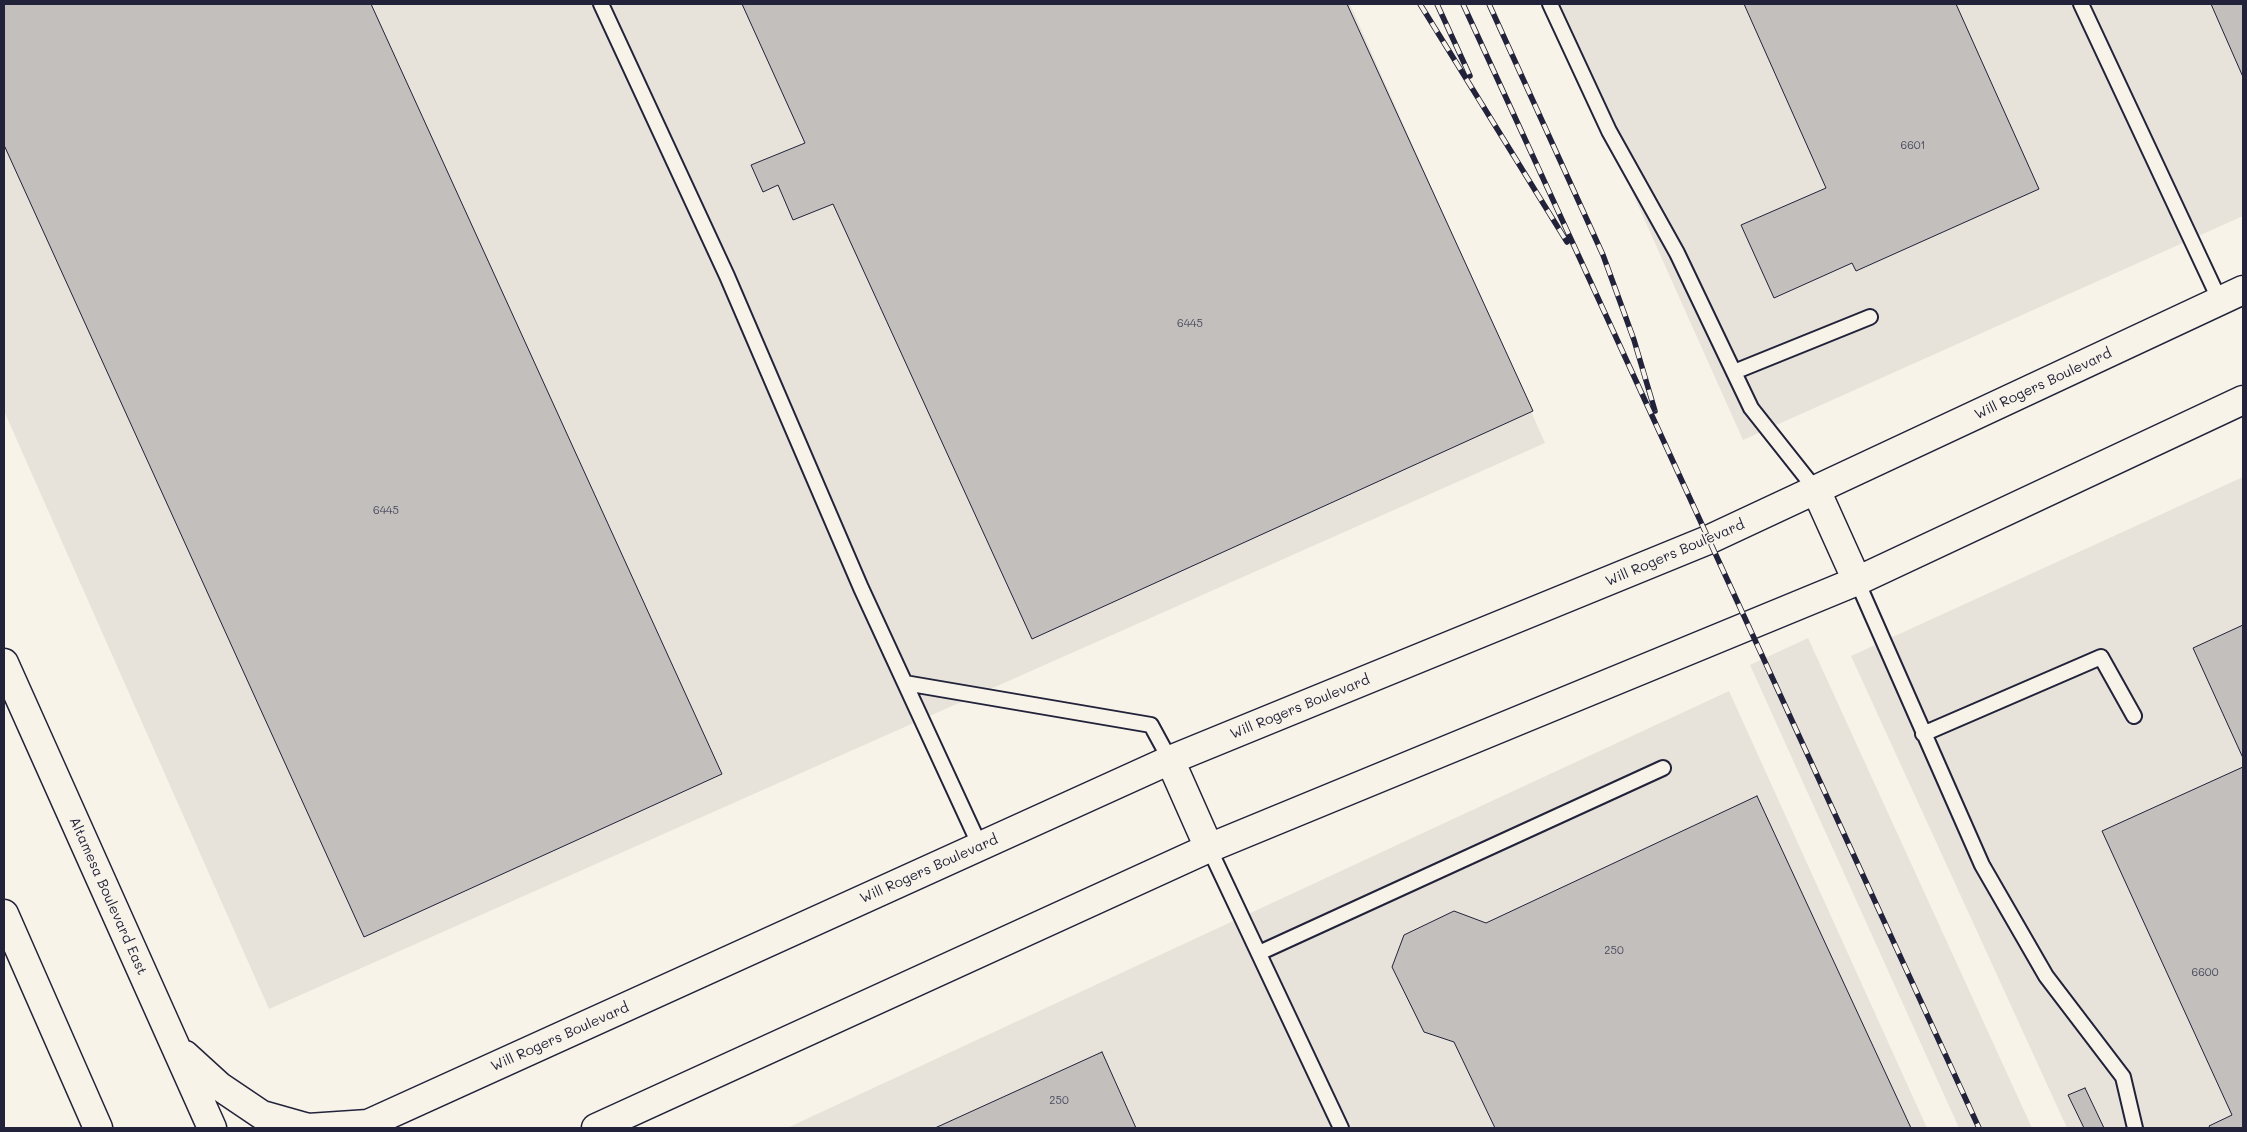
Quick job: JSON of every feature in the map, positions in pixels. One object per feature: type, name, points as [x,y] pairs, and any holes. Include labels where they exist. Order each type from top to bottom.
[{"type":"main road","name":"Will Rogers Boulevard","points":[[363,1126],[1170,760],[1708,540],[2232,296]]},
{"type":"main road","points":[[596,1128],[1209,848],[1857,581],[2243,400]]},
{"type":"main road","points":[[1816,490],[1857,581]]},
{"type":"main road","name":"Altamesa Boulevard East","points":[[4,663],[212,1128]]},
{"type":"main road","points":[[1170,760],[1209,848]]},
{"type":"main road","points":[[4,914],[98,1128]]},
{"type":"main road","points":[[176,1046],[218,1086],[262,1116],[308,1128],[363,1126]]},
{"type":"lane","points":[[600,4],[727,276],[861,588],[980,846]]},
{"type":"lane","points":[[1550,4],[1609,131],[1677,252],[1751,408],[1816,490]]},
{"type":"lane","points":[[2081,4],[2232,296]]},
{"type":"lane","points":[[1734,372],[1870,317]]},
{"type":"lane","points":[[1857,581],[1982,865],[2046,976],[2124,1077],[2135,1128]]},
{"type":"lane","points":[[1923,734],[2101,657],[2134,716]]},
{"type":"lane","points":[[905,683],[1151,724],[1170,760]]},
{"type":"lane","points":[[1259,953],[1663,768]]},
{"type":"lane","points":[[1209,848],[1341,1128]]},
{"type":"shaded area","points":[[4,4],[1350,4],[1545,443],[269,1009],[4,411]]},
{"type":"shaded area","points":[[1548,4],[2243,4],[2243,216],[1743,440]]},
{"type":"shaded area","points":[[2243,477],[2243,1128],[2067,1128],[1851,656]]},
{"type":"shaded area","points":[[1808,638],[2032,1128],[1959,1128],[1750,665]]},
{"type":"shaded area","points":[[1729,691],[1927,1128],[787,1128]]},
{"type":"building","points":[[4,4],[371,4],[722,774],[364,937],[4,145]]},
{"type":"building","points":[[742,4],[1347,4],[1533,411],[1032,639],[833,204],[793,220],[778,185],[763,192],[751,165],[805,143]]},
{"type":"building","points":[[1744,4],[1956,4],[2039,189],[1856,271],[1852,263],[1774,298],[1741,225],[1826,188]]},
{"type":"building","points":[[2211,4],[2243,4],[2243,77]]},
{"type":"building","points":[[2243,625],[2243,758],[2193,648]]},
{"type":"building","points":[[2243,767],[2243,1128],[2210,1128],[2209,1126],[2232,1115],[2102,831]]},
{"type":"building","points":[[1757,796],[1911,1128],[1495,1128],[1454,1042],[1424,1032],[1392,967],[1404,935],[1454,911],[1486,923]]},
{"type":"building","points":[[1102,1052],[1136,1128],[935,1128]]},
{"type":"building","points":[[2085,1088],[2104,1128],[2084,1128],[2068,1095]]},
{"type":"railway","points":[[1420,4],[1567,242]]},
{"type":"railway","points":[[1437,4],[1470,76]]},
{"type":"railway","points":[[1463,4],[1979,1128]]},
{"type":"railway","points":[[1489,4],[1603,255],[1634,340],[1655,411]]}]
